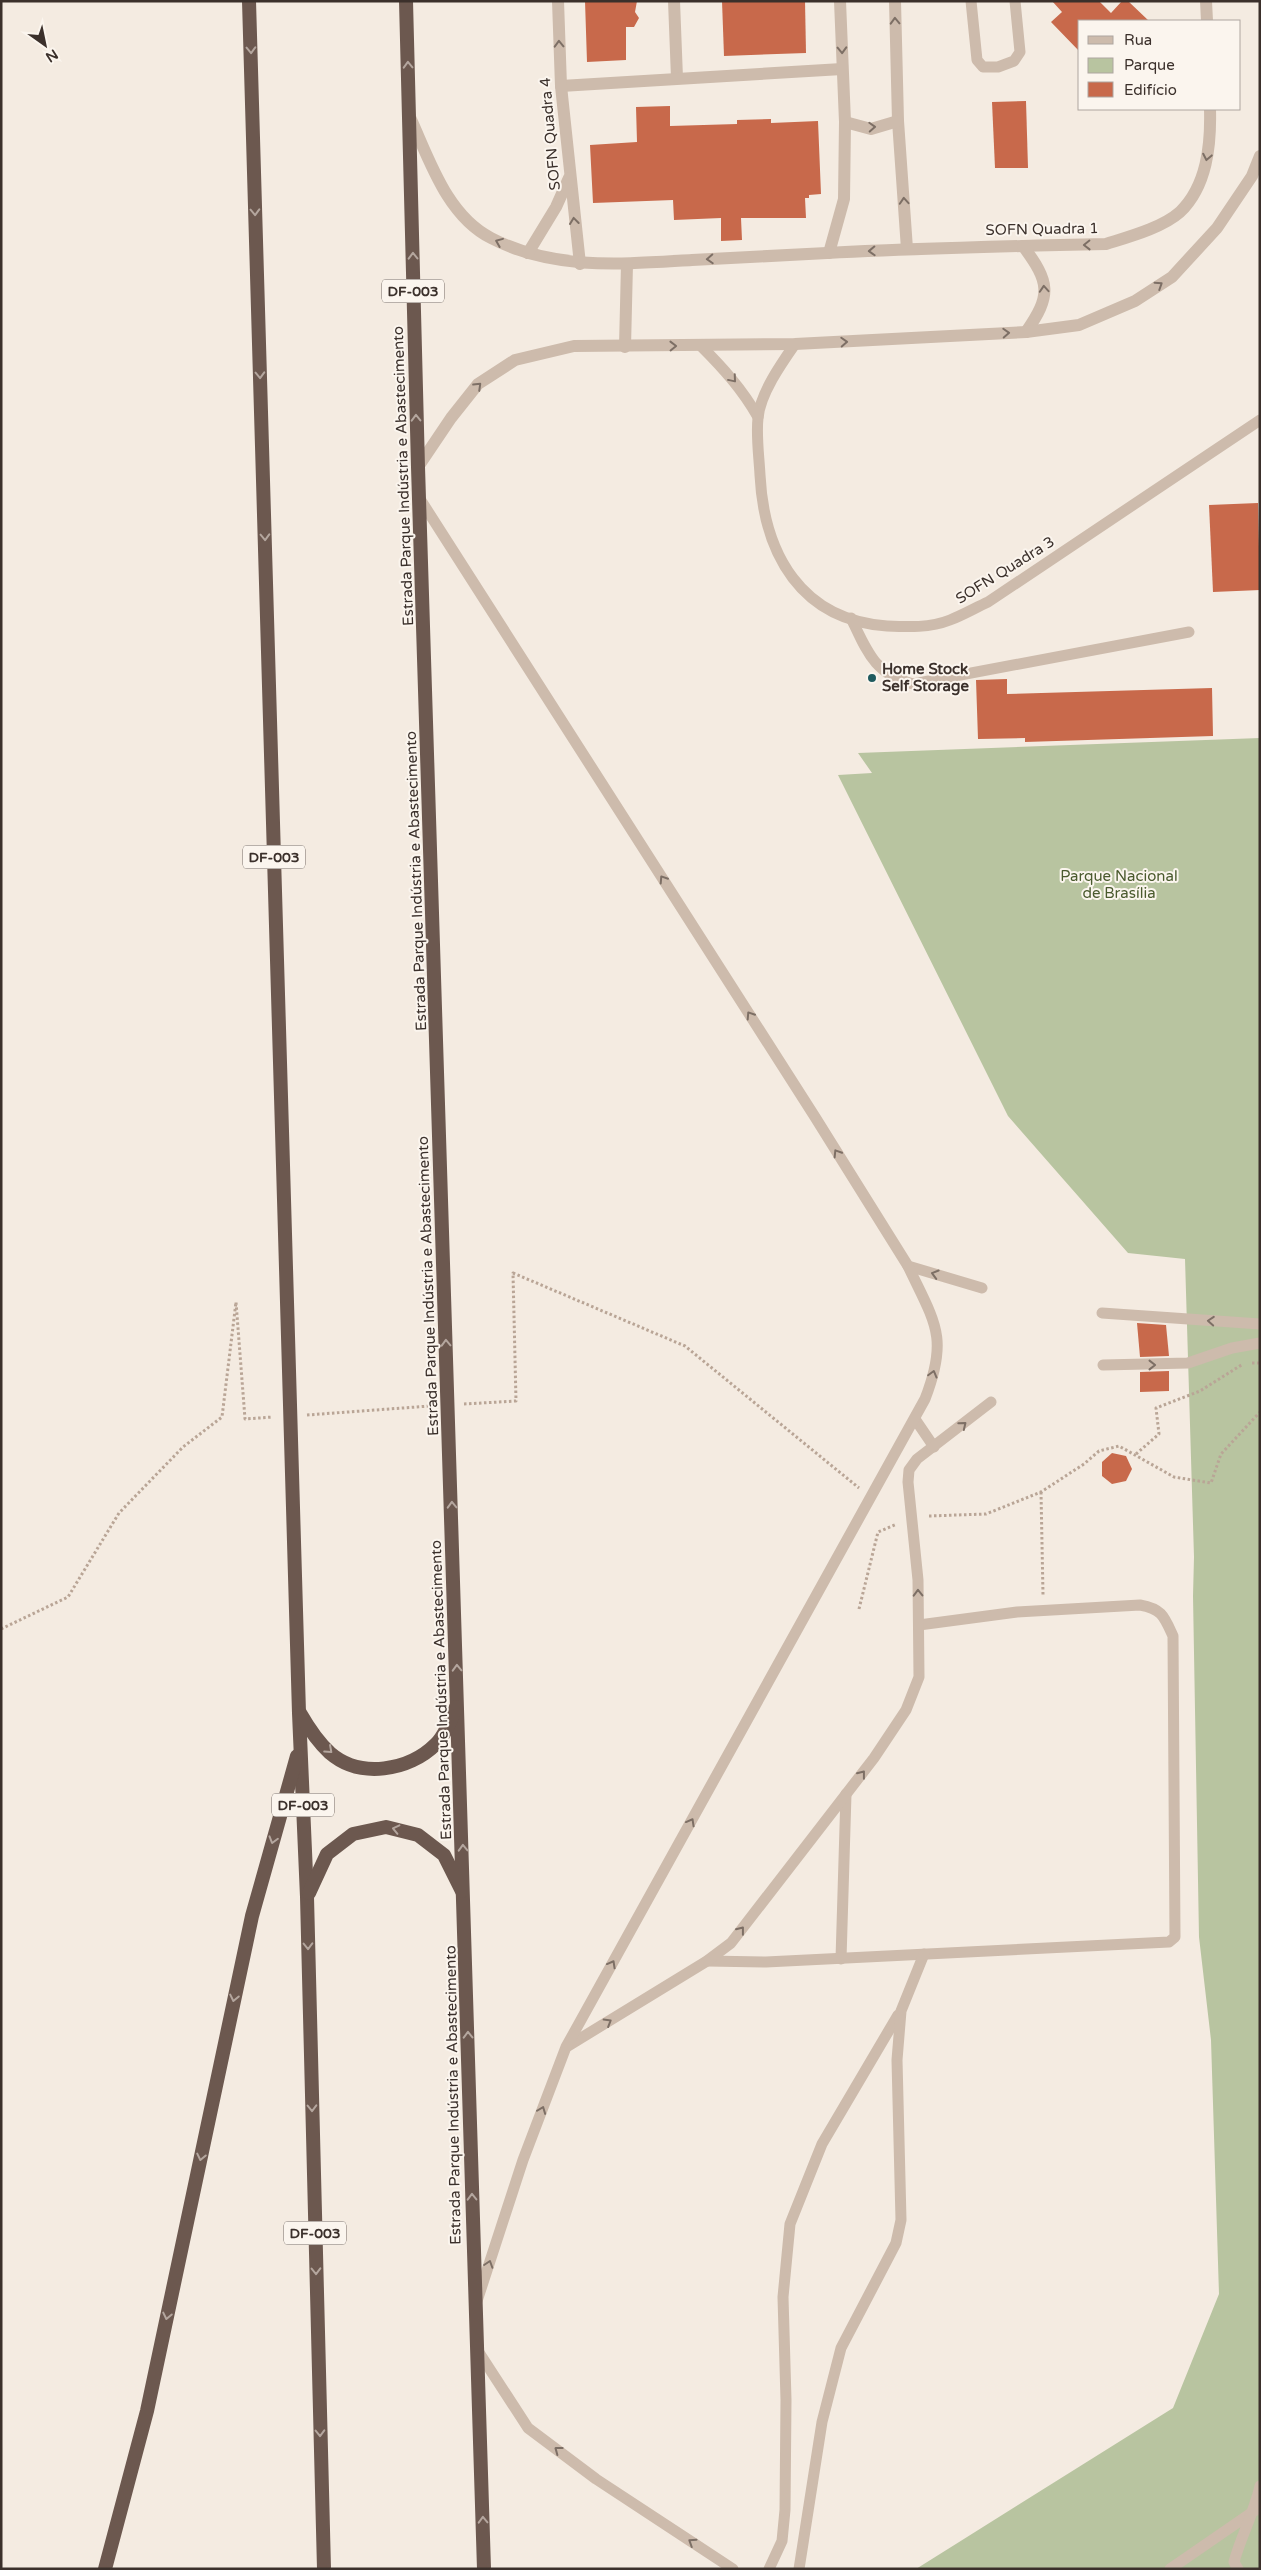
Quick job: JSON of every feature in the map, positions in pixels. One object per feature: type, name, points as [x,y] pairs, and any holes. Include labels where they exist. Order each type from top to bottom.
[{"type":"highway","name":"DF-003","points":[[249,1],[299,1713],[307,1897],[324,2569]]},
{"type":"highway","name":"Estrada Parque Indústria e Abastecimento","points":[[406,1],[418,467],[465,1896],[475,2310],[478,2351],[484,2569]]},
{"type":"highway","points":[[299,1713],[331,1754],[357,1767],[386,1769],[413,1761],[436,1744],[449,1724],[458,1704]]},
{"type":"highway","points":[[105,2569],[147,2411],[252,1916],[300,1743]]},
{"type":"highway","points":[[307,1897],[327,1854],[353,1834],[386,1827],[418,1834],[444,1855],[465,1896]]},
{"type":"street","name":"SOFN Quadra 4","points":[[558,1],[561,86],[569,178],[580,264]]},
{"type":"street","points":[[674,1],[677,78]]},
{"type":"street","points":[[829,252],[844,199],[845,122],[840,1]]},
{"type":"street","points":[[895,1],[898,121],[908,249]]},
{"type":"street","points":[[1206,1],[1207,20]]},
{"type":"street","points":[[561,86],[842,69]]},
{"type":"street","name":"SOFN Quadra 1","points":[[409,114],[440,183],[462,215],[490,238],[528,253],[580,264],[627,264],[829,252],[1106,244],[1147,231],[1179,212],[1202,180],[1211,136],[1210,110]]},
{"type":"street","points":[[845,122],[871,129],[898,121]]},
{"type":"street","points":[[418,467],[450,418],[478,384],[515,360],[574,346],[795,344],[1026,332],[1079,325],[1134,301],[1172,277],[1218,228],[1252,176],[1260,156]]},
{"type":"street","points":[[528,253],[556,206],[569,178]]},
{"type":"street","points":[[1024,246],[1041,270],[1045,294],[1039,314],[1026,332]]},
{"type":"street","points":[[625,347],[627,264]]},
{"type":"lane","points":[[971,1],[977,60],[983,67],[998,67],[1014,61],[1020,52],[1015,1]]},
{"type":"lane","name":"SOFN Quadra 3","points":[[795,344],[778,368],[758,417],[761,490],[769,536],[780,562],[800,589],[831,611],[871,624],[913,628],[957,617],[988,602],[1260,420]]},
{"type":"lane","name":"SOFN Quadra 3","points":[[701,346],[730,375],[745,394],[758,417]]},
{"type":"lane","points":[[420,499],[810,1109],[908,1266],[936,1324],[938,1347],[930,1384],[915,1419],[566,2047],[523,2160],[475,2310]]},
{"type":"lane","points":[[851,618],[873,661],[897,680],[913,684],[1189,632]]},
{"type":"lane","points":[[908,1266],[982,1288]]},
{"type":"lane","points":[[1102,1313],[1260,1324]]},
{"type":"lane","points":[[1103,1365],[1188,1363],[1232,1348],[1260,1343]]},
{"type":"lane","points":[[566,2047],[708,1961],[731,1943],[874,1758],[906,1710],[920,1677],[919,1625],[913,1516],[908,1482],[909,1470],[917,1459],[992,1402]]},
{"type":"lane","points":[[915,1419],[934,1447]]},
{"type":"lane","points":[[708,1961],[766,1962],[841,1959],[1169,1942],[1176,1934],[1174,1636],[1165,1618],[1156,1608],[1140,1605],[1044,1611],[919,1625]]},
{"type":"lane","points":[[841,1959],[846,1794]]},
{"type":"lane","points":[[769,2569],[782,2541],[785,2510],[786,2400],[783,2297],[790,2224],[822,2144],[900,2011],[924,1954]]},
{"type":"lane","points":[[799,2569],[822,2422],[841,2348],[896,2243],[901,2220],[897,2060],[900,2011]]},
{"type":"lane","points":[[478,2351],[528,2428],[596,2479],[733,2569]]},
{"type":"lane","points":[[1238,2569],[1234,2562],[1240,2539],[1257,2508],[1260,2486]]},
{"type":"lane","points":[[1170,2569],[1257,2508]]},
{"type":"path","points":[[458,1405],[516,1401],[513,1273],[685,1346],[871,1498]]},
{"type":"path","points":[[1,1629],[68,1597],[119,1514],[183,1446],[222,1417],[236,1302],[245,1419],[274,1417]]},
{"type":"path","points":[[1136,1454],[1159,1434],[1156,1408],[1200,1391],[1244,1363],[1260,1363]]},
{"type":"path","points":[[303,1415],[438,1406]]},
{"type":"path","points":[[859,1609],[878,1532],[913,1516],[986,1514],[1041,1492],[1084,1464],[1099,1451],[1119,1446],[1174,1477],[1211,1483],[1221,1454],[1260,1412]]},
{"type":"path","points":[[1041,1492],[1044,1611]]},
{"type":"green space","name":"Parque Nacional de Brasília","points":[[1260,738],[1260,2569],[916,2569],[1173,2408],[1219,2294],[1211,2040],[1199,1937],[1193,1596],[1194,1557],[1185,1259],[1128,1253],[1008,1116],[838,775],[872,773],[858,753]]},
{"type":"building","points":[[585,1],[637,1],[635,12],[639,18],[634,27],[626,27],[626,60],[587,62]]},
{"type":"building","points":[[722,1],[805,1],[806,53],[724,56]]},
{"type":"building","points":[[1052,1],[1099,1],[1111,13],[1122,1],[1128,1],[1148,20],[1078,20],[1078,50],[1051,22],[1062,12]]},
{"type":"building","points":[[1026,101],[1028,168],[995,168],[992,102]]},
{"type":"building","points":[[670,106],[670,126],[737,124],[737,120],[771,119],[771,123],[818,121],[821,194],[809,195],[809,198],[805,198],[806,218],[741,218],[742,240],[721,241],[721,218],[674,220],[673,200],[593,203],[590,145],[637,142],[636,107]]},
{"type":"building","points":[[1258,503],[1260,590],[1213,592],[1209,505]]},
{"type":"building","points":[[1007,679],[1007,694],[1212,688],[1213,736],[1025,742],[1025,738],[978,739],[976,680]]},
{"type":"building","points":[[1137,1323],[1166,1325],[1169,1356],[1140,1357]]},
{"type":"building","points":[[1169,1371],[1169,1391],[1140,1392],[1140,1372]]},
{"type":"building","points":[[1112,1453],[1126,1456],[1132,1469],[1126,1481],[1112,1484],[1102,1476],[1102,1462]]},
{"type":"place","name":"Home Stock Self Storage","points":[[872,678]]}]
